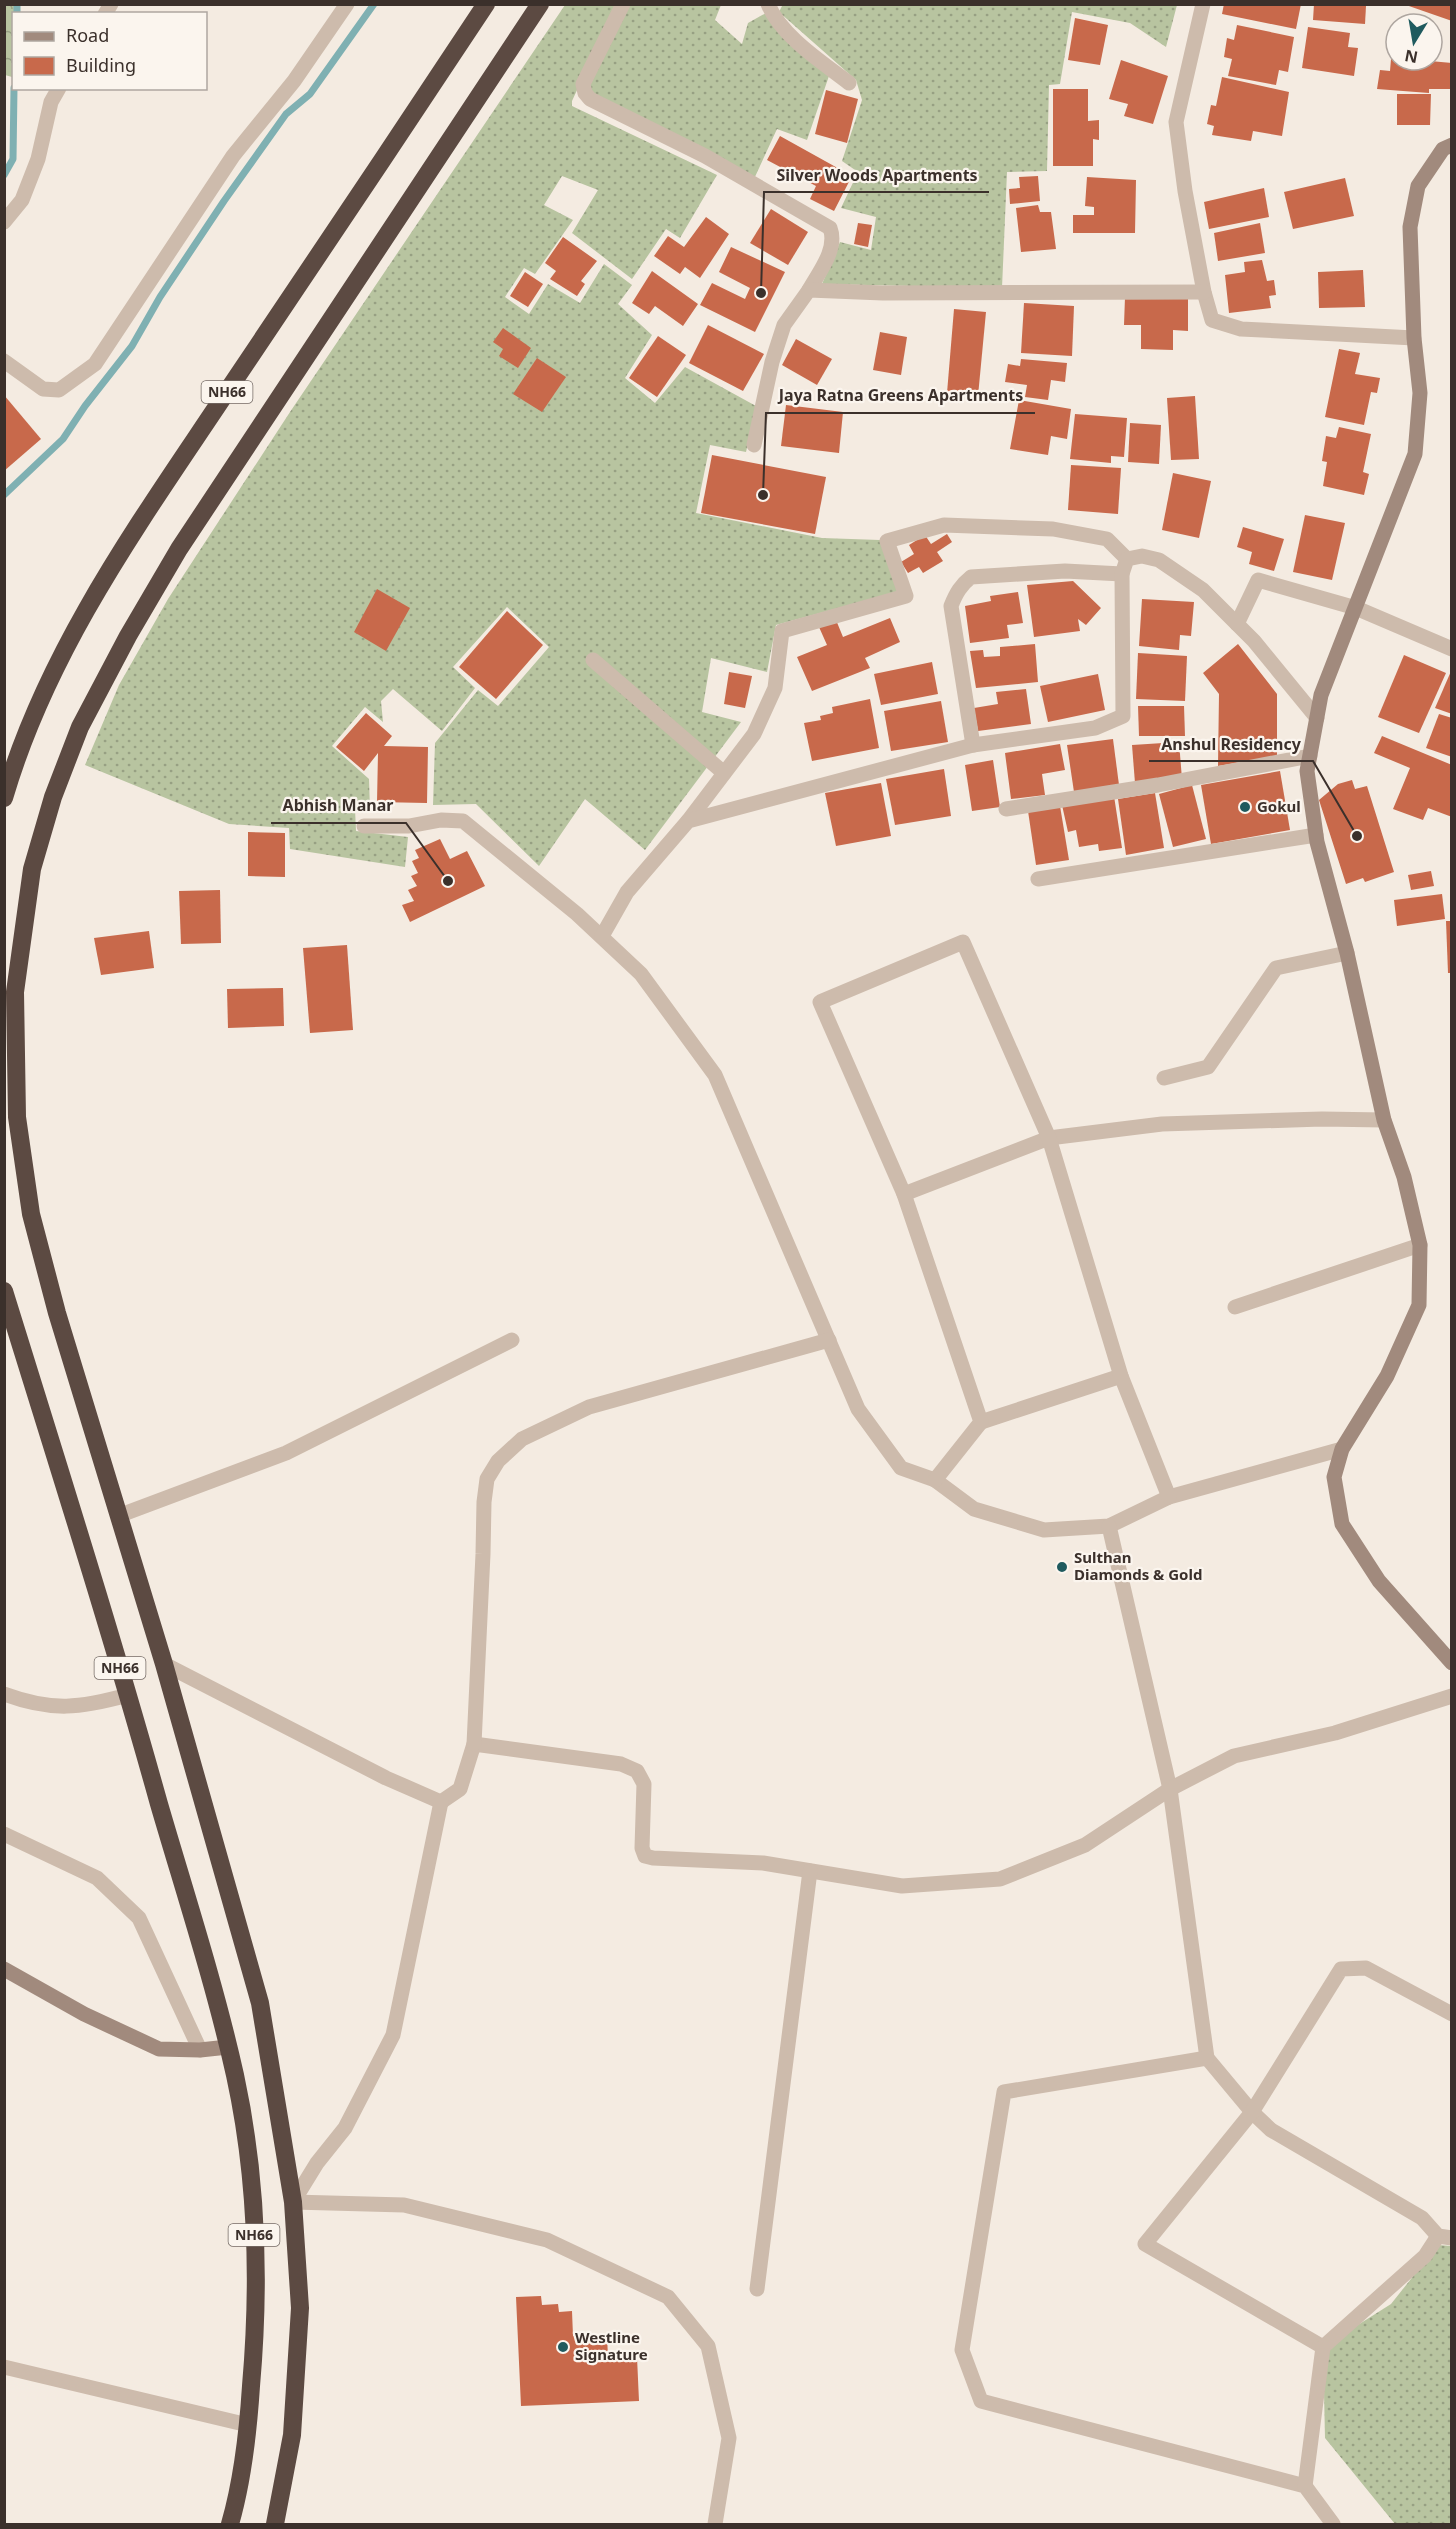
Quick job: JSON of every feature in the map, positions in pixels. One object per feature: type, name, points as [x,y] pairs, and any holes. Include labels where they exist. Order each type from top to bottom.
[{"type":"highway","name":"NH66","points":[[4,798],[40,700],[54,670],[122,548],[486,4]]},
{"type":"highway","name":"NH66","points":[[274,2524],[292,2435],[300,2308],[293,2202],[260,2003],[164,1664],[57,1313],[31,1214],[17,1117],[15,992],[32,870],[53,797],[80,727],[128,636],[173,558],[540,4]]},
{"type":"highway","name":"NH66","points":[[4,1291],[128,1695],[236,2077],[251,2173],[255,2258],[254,2347],[248,2425],[238,2495],[230,2524]]},
{"type":"street","points":[[4,361],[43,388],[59,390],[95,364],[233,156],[294,81],[347,4]]},
{"type":"street","points":[[623,4],[584,84],[585,93],[590,99],[705,156],[830,228],[834,239],[809,290],[784,325],[772,362],[754,445]]},
{"type":"street","points":[[768,4],[773,16],[807,50],[849,83]]},
{"type":"street","points":[[1203,4],[1176,122],[1185,191],[1204,292],[1212,320],[1241,329],[1414,338]]},
{"type":"street","points":[[5,220],[22,200],[38,159],[51,102],[58,90]]},
{"type":"street","points":[[1452,145],[1443,149],[1418,186],[1410,227],[1414,338],[1420,393],[1415,454],[1321,695],[1307,771],[1316,835],[1347,953],[1384,1120],[1404,1177],[1420,1245],[1419,1305],[1387,1376],[1342,1449],[1334,1477],[1342,1524],[1379,1581],[1452,1663]]},
{"type":"street","points":[[809,290],[883,293],[1204,292]]},
{"type":"street","points":[[602,936],[627,892],[688,821],[754,734],[775,688],[782,631],[906,596],[887,541],[944,525],[1053,529],[1107,538],[1125,566],[1123,716],[1095,728],[973,745],[688,821]]},
{"type":"street","points":[[973,745],[951,606],[964,582],[971,577],[1125,566],[1142,556],[1159,560],[1203,590],[1237,624],[1317,718]]},
{"type":"street","points":[[1237,624],[1258,580],[1356,608],[1452,649]]},
{"type":"street","points":[[593,660],[724,773]]},
{"type":"street","points":[[1006,809],[1158,786],[1310,756]]},
{"type":"street","points":[[364,826],[409,826],[441,820],[463,821],[577,914],[641,974],[715,1075],[858,1409],[901,1468],[935,1480],[974,1509],[1044,1530],[1109,1527],[1169,1497],[1342,1449]]},
{"type":"street","points":[[1038,879],[1316,835]]},
{"type":"street","points":[[981,1422],[904,1194],[820,1002],[963,942],[1049,1138],[1122,1376],[1169,1497]]},
{"type":"street","points":[[1164,1078],[1208,1067],[1276,968],[1347,953]]},
{"type":"street","points":[[904,1194],[1049,1138],[1162,1124],[1322,1119],[1384,1120]]},
{"type":"street","points":[[1235,1307],[1420,1245]]},
{"type":"street","points":[[118,1516],[286,1453],[512,1340]]},
{"type":"street","points":[[293,2202],[317,2163],[345,2128],[393,2035],[441,1802],[460,1789],[474,1744],[484,1502],[487,1479],[498,1461],[522,1439],[589,1407],[829,1341]]},
{"type":"street","points":[[935,1480],[981,1422],[1122,1376]]},
{"type":"street","points":[[1109,1527],[1170,1789],[1207,2058],[1270,2130],[1422,2218],[1445,2237],[1323,2347],[1305,2486]]},
{"type":"street","points":[[164,1664],[386,1778],[441,1802]]},
{"type":"street","points":[[4,1694],[23,1701],[57,1708],[93,1704],[128,1695]]},
{"type":"street","points":[[474,1744],[621,1764],[637,1771],[644,1784],[642,1848],[645,1856],[763,1863],[902,1886],[1000,1879],[1085,1845],[1170,1789],[1234,1756],[1335,1733],[1452,1696]]},
{"type":"street","points":[[4,1834],[97,1878],[139,1918],[200,2050]]},
{"type":"street","points":[[757,2289],[810,1871]]},
{"type":"street","points":[[1323,2347],[1145,2244],[1252,2112],[1341,1970],[1366,1968],[1452,2014]]},
{"type":"street","points":[[4,1969],[84,2014],[159,2049],[200,2050],[228,2047]]},
{"type":"street","points":[[1207,2058],[1004,2092],[962,2350],[981,2401],[1305,2486],[1333,2524]]},
{"type":"street","points":[[293,2202],[404,2205],[547,2240],[668,2297],[708,2346],[729,2438],[715,2524]]},
{"type":"street","points":[[4,2367],[248,2425]]},
{"type":"green space","points":[[783,4],[1177,5],[1166,47],[1130,23],[1072,12],[1060,84],[1049,85],[1047,171],[1007,172],[1002,288],[822,284],[840,242],[871,250],[876,217],[841,208],[858,172],[842,161],[862,100],[856,80],[779,12]]},
{"type":"green space","points":[[4,5],[15,5],[15,12],[12,12],[12,77],[5,75]]},
{"type":"green space","points":[[565,5],[616,5],[572,101],[572,106],[717,175],[680,238],[666,229],[632,279],[572,233],[598,190],[562,176],[544,205],[573,220],[535,274],[524,268],[505,297],[529,314],[548,284],[580,303],[604,264],[632,285],[618,304],[652,335],[625,378],[655,403],[685,367],[756,406],[746,452],[710,445],[696,513],[822,538],[880,540],[898,592],[776,625],[767,672],[711,658],[702,712],[741,722],[645,850],[585,799],[539,866],[476,804],[433,805],[435,743],[478,690],[498,706],[549,647],[507,607],[453,667],[475,688],[442,731],[393,689],[381,701],[383,722],[365,707],[332,746],[369,779],[370,810],[355,809],[356,831],[408,837],[405,867],[290,849],[289,828],[229,824],[85,765],[119,685],[168,599],[290,412]]},
{"type":"green space","points":[[629,5],[721,5],[715,20],[742,44],[748,23],[766,13],[830,73],[807,140],[777,129],[754,179],[593,96],[587,87]]},
{"type":"green space","points":[[1438,2245],[1451,2246],[1451,2524],[1395,2524],[1325,2438],[1323,2347],[1391,2304]]},
{"type":"building","points":[[1224,4],[1301,4],[1296,29],[1222,14]]},
{"type":"building","points":[[1314,4],[1366,6],[1365,24],[1313,20]]},
{"type":"building","points":[[1452,4],[1452,21],[1444,18],[1444,12],[1426,12],[1406,5]]},
{"type":"building","points":[[1075,18],[1108,25],[1100,65],[1068,60]]},
{"type":"building","points":[[1237,25],[1294,37],[1288,72],[1279,70],[1276,85],[1228,76],[1232,59],[1224,57],[1227,38],[1234,40]]},
{"type":"building","points":[[1308,27],[1350,33],[1348,47],[1358,48],[1354,76],[1302,68]]},
{"type":"building","points":[[1121,60],[1168,76],[1153,124],[1124,116],[1128,104],[1109,99]]},
{"type":"building","points":[[1444,62],[1452,63],[1452,89],[1429,89],[1429,93],[1377,89],[1380,70],[1384,72],[1444,72]]},
{"type":"building","points":[[1222,77],[1289,92],[1282,136],[1253,131],[1251,141],[1212,135],[1214,126],[1207,124],[1211,105],[1216,106]]},
{"type":"building","points":[[1053,89],[1088,89],[1088,121],[1099,120],[1099,140],[1093,139],[1093,166],[1053,166]]},
{"type":"building","points":[[826,90],[858,99],[847,143],[815,134]]},
{"type":"building","points":[[1397,94],[1431,94],[1430,125],[1397,125]]},
{"type":"building","points":[[780,136],[852,176],[834,211],[810,199],[816,186],[767,160]]},
{"type":"building","points":[[1038,176],[1040,201],[1010,204],[1009,189],[1020,188],[1019,177]]},
{"type":"building","points":[[1087,177],[1136,180],[1135,233],[1073,233],[1073,215],[1094,215],[1094,207],[1085,206]]},
{"type":"building","points":[[1345,178],[1354,216],[1293,229],[1284,192]]},
{"type":"building","points":[[1264,188],[1269,217],[1209,229],[1204,202]]},
{"type":"building","points":[[1038,205],[1040,212],[1051,212],[1056,249],[1021,252],[1016,208]]},
{"type":"building","points":[[771,209],[808,232],[788,265],[750,243]]},
{"type":"building","points":[[706,217],[729,234],[700,278],[685,267],[680,274],[654,256],[668,236],[684,247]]},
{"type":"building","points":[[858,223],[872,225],[868,247],[854,244]]},
{"type":"building","points":[[1260,223],[1265,253],[1218,261],[1214,233]]},
{"type":"building","points":[[563,237],[597,261],[581,281],[585,284],[577,296],[550,279],[556,271],[545,263]]},
{"type":"building","points":[[731,247],[785,272],[755,332],[700,305],[712,283],[745,299],[750,288],[719,272]]},
{"type":"building","points":[[1262,260],[1267,281],[1274,280],[1276,295],[1269,296],[1271,308],[1229,313],[1225,275],[1245,272],[1244,262]]},
{"type":"building","points":[[1363,270],[1365,307],[1319,308],[1318,272]]},
{"type":"building","points":[[652,271],[698,304],[683,326],[655,306],[649,314],[632,303]]},
{"type":"building","points":[[525,272],[543,284],[528,307],[510,296]]},
{"type":"building","points":[[1125,297],[1188,298],[1188,331],[1173,330],[1173,350],[1141,349],[1141,325],[1124,325]]},
{"type":"building","points":[[1024,303],[1074,306],[1072,356],[1021,353]]},
{"type":"building","points":[[954,309],[986,312],[978,396],[947,393]]},
{"type":"building","points":[[708,325],[764,354],[743,391],[689,363]]},
{"type":"building","points":[[503,328],[531,348],[518,368],[499,356],[503,349],[493,342]]},
{"type":"building","points":[[880,332],[907,337],[901,375],[873,370]]},
{"type":"building","points":[[658,336],[686,355],[657,397],[629,378]]},
{"type":"building","points":[[796,339],[832,359],[817,385],[782,365]]},
{"type":"building","points":[[1339,349],[1360,353],[1355,374],[1380,378],[1377,393],[1371,392],[1364,425],[1325,417]]},
{"type":"building","points":[[537,358],[566,377],[542,412],[513,394]]},
{"type":"building","points":[[1021,359],[1067,363],[1065,382],[1051,380],[1048,400],[1025,397],[1027,385],[1005,382],[1008,364],[1020,366]]},
{"type":"building","points":[[4,395],[41,439],[4,471]]},
{"type":"building","points":[[1195,396],[1199,459],[1171,460],[1167,398]]},
{"type":"building","points":[[1019,400],[1071,409],[1067,439],[1051,436],[1048,455],[1010,449]]},
{"type":"building","points":[[786,405],[843,412],[839,453],[781,446]]},
{"type":"building","points":[[1075,414],[1127,418],[1124,457],[1111,456],[1111,463],[1070,459]]},
{"type":"building","points":[[1130,423],[1161,425],[1159,464],[1128,462]]},
{"type":"building","points":[[1339,427],[1371,434],[1363,472],[1369,474],[1364,495],[1323,486],[1327,462],[1322,461],[1326,436],[1336,438]]},
{"type":"building","points":[[712,455],[826,477],[815,534],[701,513]]},
{"type":"building","points":[[1071,465],[1121,468],[1118,514],[1068,510]]},
{"type":"building","points":[[1173,473],[1211,481],[1199,538],[1162,530]]},
{"type":"building","points":[[1305,515],[1345,523],[1332,580],[1293,572]]},
{"type":"building","points":[[1243,527],[1284,539],[1274,571],[1249,564],[1252,552],[1237,547]]},
{"type":"building","points":[[947,534],[952,542],[937,552],[943,561],[923,573],[919,567],[908,573],[901,562],[914,554],[909,545],[925,535],[931,544]]},
{"type":"building","points":[[1073,581],[1101,608],[1086,625],[1078,619],[1080,631],[1034,637],[1027,585]]},
{"type":"building","points":[[377,589],[410,608],[386,651],[354,632]]},
{"type":"building","points":[[1018,592],[1023,623],[1007,625],[1009,638],[970,643],[965,606],[991,601],[990,596]]},
{"type":"building","points":[[1142,599],[1194,602],[1191,636],[1180,635],[1179,650],[1139,646]]},
{"type":"building","points":[[507,611],[543,645],[496,699],[459,667]]},
{"type":"building","points":[[890,618],[900,642],[865,658],[870,668],[812,691],[797,657],[827,645],[819,627],[836,620],[843,637]]},
{"type":"building","points":[[1035,644],[1038,682],[976,688],[970,651],[983,650],[984,657],[1000,656],[1000,647]]},
{"type":"building","points":[[1238,644],[1277,694],[1277,756],[1218,766],[1219,694],[1203,673]]},
{"type":"building","points":[[1138,653],[1187,656],[1185,701],[1136,699]]},
{"type":"building","points":[[1404,655],[1446,673],[1419,733],[1378,717]]},
{"type":"building","points":[[932,662],[938,694],[881,705],[874,674]]},
{"type":"building","points":[[1452,669],[1452,714],[1435,708]]},
{"type":"building","points":[[729,672],[752,676],[745,708],[724,704]]},
{"type":"building","points":[[1098,674],[1105,710],[1048,722],[1040,686]]},
{"type":"building","points":[[1026,689],[1031,724],[978,731],[974,708],[998,704],[996,692]]},
{"type":"building","points":[[870,699],[879,748],[812,761],[804,723],[821,720],[820,716],[833,713],[832,707]]},
{"type":"building","points":[[941,701],[948,742],[891,751],[884,711]]},
{"type":"building","points":[[1138,706],[1184,706],[1185,736],[1139,736]]},
{"type":"building","points":[[366,713],[392,736],[384,746],[428,747],[427,803],[377,802],[378,753],[364,771],[336,747]]},
{"type":"building","points":[[1439,714],[1452,718],[1452,757],[1426,748]]},
{"type":"building","points":[[1382,736],[1452,765],[1452,817],[1428,808],[1423,820],[1393,809],[1410,768],[1374,753]]},
{"type":"building","points":[[1113,739],[1119,785],[1074,792],[1067,745]]},
{"type":"building","points":[[1179,742],[1182,779],[1135,783],[1132,745]]},
{"type":"building","points":[[1060,744],[1065,770],[1042,774],[1045,795],[1011,799],[1005,753]]},
{"type":"building","points":[[993,760],[1000,807],[972,811],[965,765]]},
{"type":"building","points":[[944,769],[951,816],[895,825],[886,779]]},
{"type":"building","name":"Gokul","points":[[1280,771],[1290,830],[1211,844],[1201,785]]},
{"type":"building","points":[[1352,780],[1355,789],[1367,786],[1394,872],[1365,882],[1363,878],[1346,884],[1319,800],[1338,784]]},
{"type":"building","points":[[881,783],[891,836],[836,846],[825,793]]},
{"type":"building","points":[[1192,785],[1206,839],[1173,847],[1159,794]]},
{"type":"building","points":[[1155,793],[1164,848],[1126,855],[1118,799]]},
{"type":"building","points":[[1114,796],[1122,848],[1099,851],[1098,844],[1079,847],[1076,830],[1068,832],[1062,805]]},
{"type":"building","points":[[1060,806],[1069,860],[1036,865],[1028,811]]},
{"type":"building","points":[[248,832],[285,833],[285,877],[248,876]]},
{"type":"building","points":[[440,839],[450,859],[467,851],[485,886],[410,922],[402,905],[414,901],[408,890],[417,886],[411,876],[418,873],[412,861],[419,858],[415,850]]},
{"type":"building","points":[[1431,871],[1434,886],[1411,890],[1408,875]]},
{"type":"building","points":[[220,890],[221,943],[181,944],[179,891]]},
{"type":"building","points":[[1442,894],[1445,919],[1397,926],[1394,900]]},
{"type":"building","points":[[1446,921],[1452,921],[1452,973],[1448,973]]},
{"type":"building","points":[[149,931],[154,968],[101,975],[94,938]]},
{"type":"building","points":[[347,945],[353,1030],[310,1033],[303,948]]},
{"type":"building","points":[[283,988],[284,1026],[228,1028],[227,989]]},
{"type":"building","name":"Westline Signature","points":[[541,2296],[542,2305],[558,2304],[559,2312],[572,2311],[573,2336],[607,2335],[608,2358],[637,2357],[639,2401],[521,2406],[516,2297]]},
{"type":"waterway","points":[[17,4],[17,12]]},
{"type":"waterway","points":[[4,495],[63,439],[85,406],[132,346],[160,297],[286,114],[310,94],[374,4]]},
{"type":"waterway","points":[[4,175],[13,159],[14,90]]},
{"type":"place","name":"Silver Woods Apartments","points":[[761,293]]},
{"type":"place","name":"Jaya Ratna Greens Apartments","points":[[763,495]]},
{"type":"place","name":"Gokul","points":[[1245,807]]},
{"type":"place","name":"Anshul Residency","points":[[1357,836]]},
{"type":"place","name":"Abhish Manar","points":[[448,881]]},
{"type":"place","name":"Sulthan Diamonds & Gold","points":[[1062,1567]]},
{"type":"place","name":"Westline Signature","points":[[563,2347]]}]
